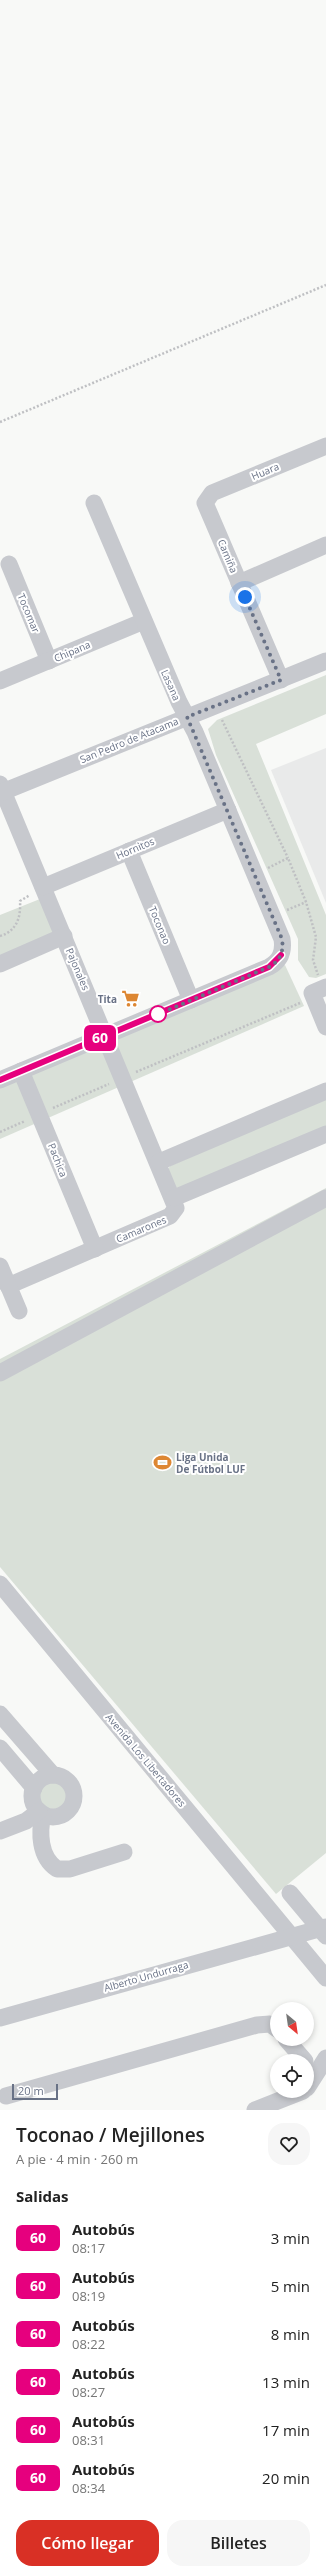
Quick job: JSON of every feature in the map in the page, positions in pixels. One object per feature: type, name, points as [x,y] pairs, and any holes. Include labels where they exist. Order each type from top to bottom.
[{"type":"street","name":"Huara","points":[[206,498],[212,493],[326,446]]},
{"type":"street","name":"Camiña","points":[[206,498],[206,507],[281,680]]},
{"type":"street","name":"Lasana","points":[[94,503],[144,621],[228,810],[282,939],[281,955],[269,967],[191,1000]]},
{"type":"street","points":[[239,583],[326,545]]},
{"type":"street","name":"Tocomar","points":[[9,564],[49,661]]},
{"type":"street","name":"Chipana","points":[[0,681],[144,621]]},
{"type":"street","name":"San Pedro de Atacama","points":[[1,790],[216,707],[326,661]]},
{"type":"street","name":"Pajonales","points":[[1,790],[174,1198]]},
{"type":"street","name":"Hornitos","points":[[43,887],[228,810]]},
{"type":"street","name":"Toconao","points":[[129,851],[191,1000]]},
{"type":"street","points":[[0,964],[64,936]]},
{"type":"street","points":[[319,991],[326,1027]]},
{"type":"street","points":[[0,1080],[191,1000]]},
{"type":"street","name":"Pachica","points":[[21,1071],[95,1249]]},
{"type":"street","points":[[159,1162],[326,1090]]},
{"type":"street","points":[[174,1198],[326,1134]]},
{"type":"street","name":"Camarones","points":[[8,1286],[170,1216],[176,1208],[174,1198]]},
{"type":"street","points":[[0,1372],[326,1198]]},
{"type":"street","points":[[0,1266],[19,1311]]},
{"type":"street","name":"Avenida Los Libertadores","points":[[0,1584],[326,1978]]},
{"type":"street","points":[[0,1714],[53,1775]]},
{"type":"street","points":[[0,1748],[34,1788]]},
{"type":"street","points":[[0,1831],[26,1821],[41,1812],[55,1816],[62,1814],[72,1805],[74,1798],[71,1785],[66,1779],[53,1775],[41,1778],[34,1788],[33,1800],[41,1812],[40,1836],[48,1860],[57,1869],[70,1869],[124,1852]]},
{"type":"street","points":[[290,1893],[324,1931]]},
{"type":"street","points":[[291,1936],[324,1931]]},
{"type":"street","name":"Alberto Undurraga","points":[[0,2018],[291,1936]]},
{"type":"street","points":[[6,2096],[257,2025],[270,2024]]},
{"type":"street","points":[[292,2046],[299,2054]]},
{"type":"street","points":[[314,2071],[326,2058]]},
{"type":"street","points":[[256,2110],[286,2098]]},
{"type":"path","points":[[0,422],[326,285]]},
{"type":"path","points":[[0,1132],[319,991],[314,960],[316,937],[306,902],[288,858],[216,707]]},
{"type":"path","points":[[254,874],[288,858]]},
{"type":"path","points":[[0,936],[10,931],[18,922],[20,901],[43,887]]},
{"type":"path","points":[[272,917],[306,902]]},
{"type":"shaded area","points":[[326,675],[326,714],[256,744],[326,915],[326,974],[316,978],[309,977],[298,960],[298,939],[216,755],[208,729],[217,720]]},
{"type":"shaded area","points":[[326,748],[326,903],[271,770]]},
{"type":"shaded area","points":[[40,899],[54,931],[51,936],[0,958],[0,915]]},
{"type":"shaded area","points":[[285,965],[304,1006],[0,1139],[0,1087]]},
{"type":"shaded area","points":[[326,1098],[326,1130],[175,1190],[167,1171],[170,1166]]},
{"type":"shaded area","name":"Liga Unida De Fútbol LUF","points":[[326,1188],[326,1853],[276,1894],[0,1567],[0,1359]]},
{"type":"shaded area","points":[[53,1781],[63,1785],[67,1795],[63,1805],[53,1809],[43,1805],[39,1795],[43,1785]]},
{"type":"bus line","name":"60","points":[[0,1080],[269,967],[274,964],[281,955]]},
{"type":"place","name":"Tita","points":[[130,999]]},
{"type":"place","name":"Liga Unida De Fútbol LUF","points":[[163,1463]]},
{"type":"route","points":[[158,1014],[154,1016],[269,967],[278,960],[281,955],[283,944],[282,939],[195,732],[187,717],[216,707],[281,680],[245,597]]}]
